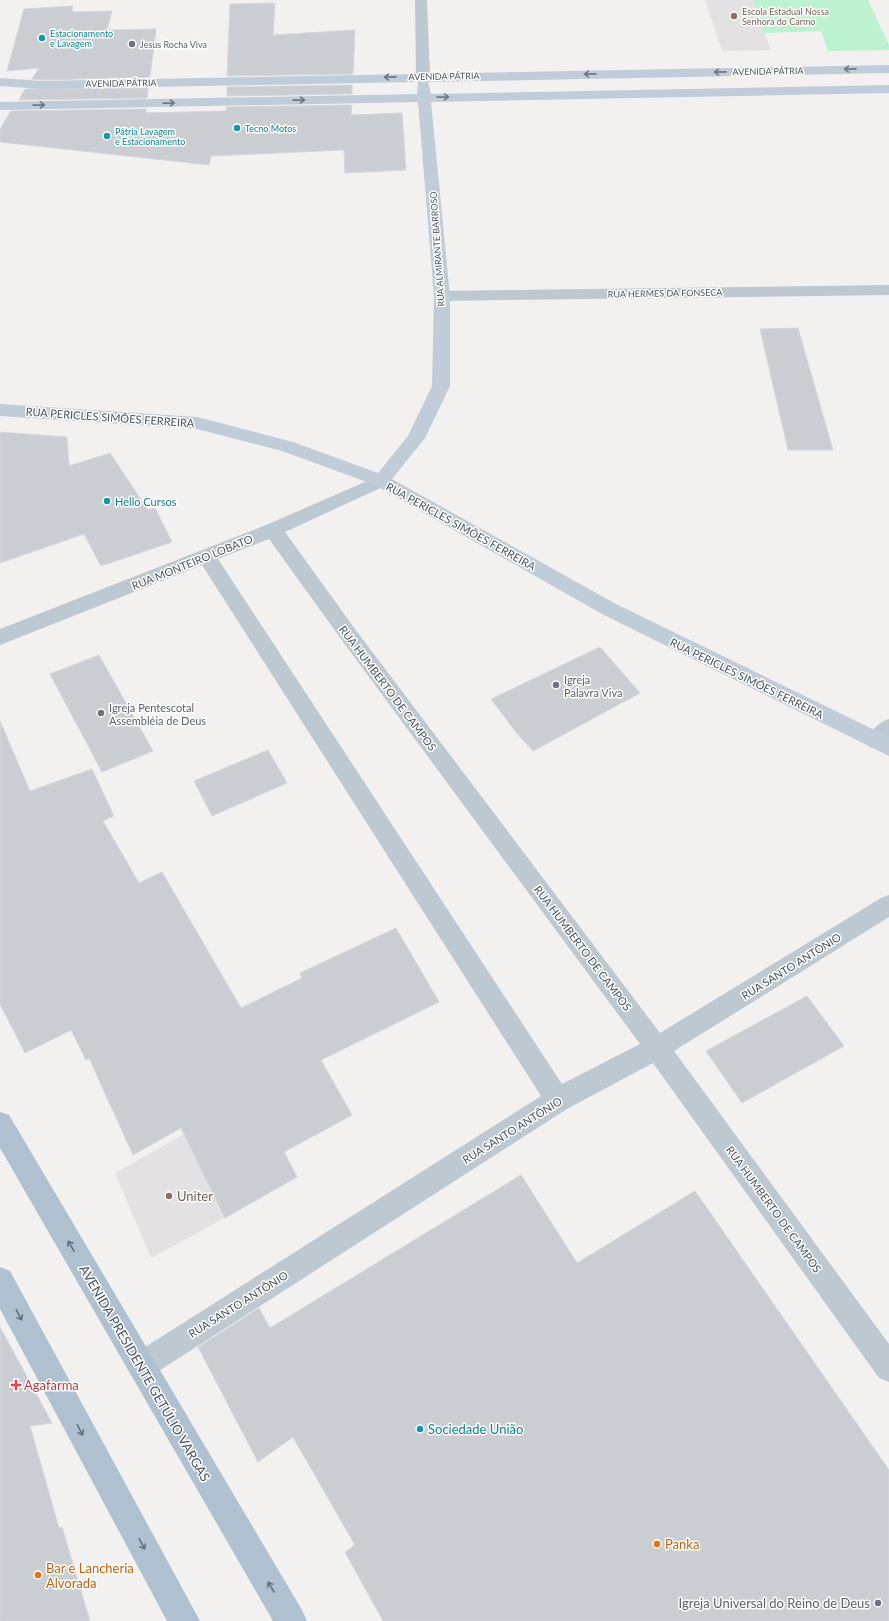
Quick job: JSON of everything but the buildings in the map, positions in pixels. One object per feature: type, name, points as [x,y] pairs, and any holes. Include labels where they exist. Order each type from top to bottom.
[{"type":"main road","name":"AVENIDA PRESIDENTE GETÚLIO VARGAS","points":[[0,1124],[291,1621]]},
{"type":"main road","points":[[0,1281],[184,1621]]},
{"type":"street","name":"RUA ALMIRANTE BARROSO","points":[[381,481],[416,438],[441,386],[442,296],[424,98],[421,0]]},
{"type":"street","name":"AVENIDA PÁTRIA","points":[[5,83],[41,85],[423,76],[889,69]]},
{"type":"street","points":[[0,105],[5,83]]},
{"type":"street","name":"AVENIDA PÁTRIA","points":[[0,105],[889,89]]},
{"type":"street","name":"RUA HERMES DA FONSECA","points":[[442,296],[889,290]]},
{"type":"street","name":"RUA PERICLES SIMÕES FERREIRA","points":[[0,410],[197,422],[287,446],[381,481],[609,609],[885,739]]},
{"type":"street","name":"RUA MONTEIRO LOBATO","points":[[0,637],[273,530],[381,481]]},
{"type":"street","name":"RUA HUMBERTO DE CAMPOS","points":[[273,530],[348,634],[657,1048],[889,1368]]},
{"type":"street","points":[[207,557],[558,1100]]},
{"type":"street","name":"RUA SANTO ANTÔNIO","points":[[141,1366],[558,1100],[657,1048],[889,905]]},
{"type":"shaded area","name":"Escola Estadual Nossa Senhora do Carmo","points":[[705,0],[753,0],[771,50],[722,51]]},
{"type":"shaded area","name":"Uniter","points":[[184,1134],[225,1218],[151,1258],[115,1173]]},
{"type":"green space","points":[[753,0],[868,0],[889,45],[889,50],[828,51],[821,31],[764,33]]},
{"type":"place","name":"Escola Estadual Nossa Senhora do Carmo","points":[[734,16]]},
{"type":"place","name":"Estacionamento e Lavagem","points":[[42,38]]},
{"type":"place","name":"Jesus Rocha Viva","points":[[132,44]]},
{"type":"place","name":"Tecno Motos","points":[[237,128]]},
{"type":"place","name":"Pátria Lavagem e Estacionamento","points":[[107,136]]},
{"type":"place","name":"Hello Cursos","points":[[107,501]]},
{"type":"place","name":"Igreja Palavra Viva","points":[[556,685]]},
{"type":"place","name":"Igreja Pentescotal Assembléia de Deus","points":[[101,713]]},
{"type":"place","name":"Uniter","points":[[169,1196]]},
{"type":"place","name":"Agafarma","points":[[16,1385]]},
{"type":"place","name":"Sociedade União","points":[[420,1429]]},
{"type":"place","name":"Panka","points":[[657,1544]]},
{"type":"place","name":"Bar e Lancheria Alvorada","points":[[38,1575]]},
{"type":"place","name":"Igreja Universal do Reino de Deus","points":[[878,1603]]}]
